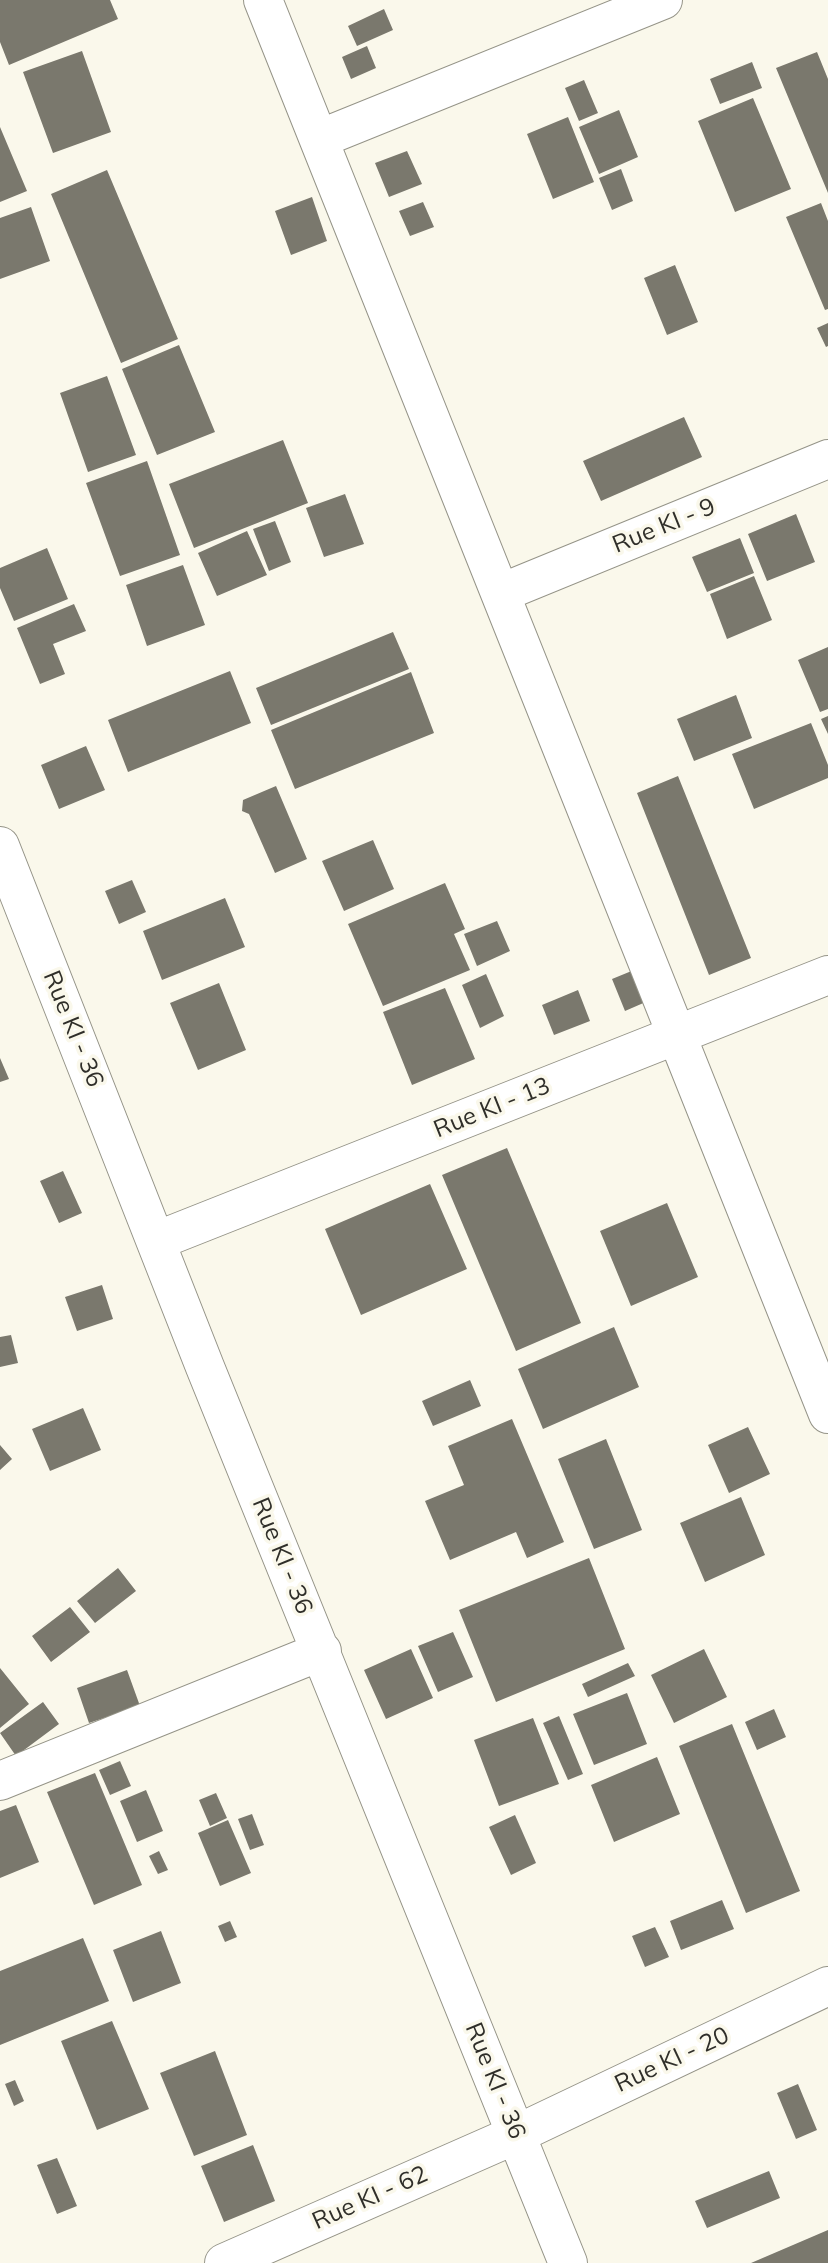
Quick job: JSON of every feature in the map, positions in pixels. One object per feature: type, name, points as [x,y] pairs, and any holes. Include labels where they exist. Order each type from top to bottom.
[{"type":"street","points":[[263,0],[828,1414]]},
{"type":"street","points":[[319,139],[663,0]]},
{"type":"street","name":"Rue KI - 9","points":[[501,593],[828,459]]},
{"type":"street","name":"Rue KI - 36","points":[[0,846],[205,1367],[568,2263]]},
{"type":"street","name":"Rue KI - 13","points":[[156,1241],[828,975]]},
{"type":"street","points":[[0,1781],[322,1651]]},
{"type":"street","name":"Rue KI - 20","points":[[517,2134],[828,1986]]},
{"type":"street","name":"Rue KI - 62","points":[[224,2263],[517,2134]]},
{"type":"building","points":[[0,0],[110,0],[118,19],[9,65],[0,42]]},
{"type":"building","points":[[384,9],[393,30],[357,46],[348,26]]},
{"type":"building","points":[[367,46],[376,68],[351,79],[342,57]]},
{"type":"building","points":[[82,51],[111,132],[53,153],[23,72]]},
{"type":"building","points":[[817,52],[828,79],[828,193],[776,68]]},
{"type":"building","points":[[752,62],[762,88],[720,104],[710,79]]},
{"type":"building","points":[[584,80],[598,113],[579,121],[565,88]]},
{"type":"building","points":[[753,98],[791,189],[735,212],[698,121]]},
{"type":"building","points":[[619,110],[638,157],[599,174],[579,127]]},
{"type":"building","points":[[568,117],[594,182],[553,199],[527,134]]},
{"type":"building","points":[[0,127],[27,191],[0,202]]},
{"type":"building","points":[[407,151],[422,184],[389,197],[375,163]]},
{"type":"building","points":[[621,169],[633,201],[612,210],[599,178]]},
{"type":"building","points":[[107,170],[178,339],[121,363],[51,194]]},
{"type":"building","points":[[312,197],[327,241],[291,255],[275,211]]},
{"type":"building","points":[[423,202],[434,227],[410,236],[399,211]]},
{"type":"building","points":[[821,203],[828,221],[828,309],[825,310],[786,217]]},
{"type":"building","points":[[31,207],[50,261],[0,279],[0,218]]},
{"type":"building","points":[[675,265],[698,322],[667,335],[644,278]]},
{"type":"building","points":[[828,323],[828,346],[826,347],[817,328]]},
{"type":"building","points":[[179,345],[215,432],[157,455],[122,369]]},
{"type":"building","points":[[107,376],[136,455],[88,472],[60,393]]},
{"type":"building","points":[[684,417],[702,457],[601,501],[583,461]]},
{"type":"building","points":[[283,440],[308,503],[194,548],[169,484]]},
{"type":"building","points":[[147,461],[180,555],[120,576],[86,483]]},
{"type":"building","points":[[345,494],[364,544],[324,557],[306,508]]},
{"type":"building","points":[[796,514],[815,562],[767,581],[748,534]]},
{"type":"building","points":[[275,521],[291,562],[269,571],[253,529]]},
{"type":"building","points":[[247,531],[267,575],[217,596],[198,553]]},
{"type":"building","points":[[740,538],[754,573],[707,592],[692,557]]},
{"type":"building","points":[[47,548],[68,599],[14,621],[0,588],[0,568]]},
{"type":"building","points":[[183,565],[205,625],[147,646],[126,585]]},
{"type":"building","points":[[754,576],[772,620],[727,639],[710,594]]},
{"type":"building","points":[[74,604],[86,631],[53,644],[65,674],[40,684],[17,628]]},
{"type":"building","points":[[393,632],[409,669],[271,725],[256,688]]},
{"type":"building","points":[[828,647],[828,709],[820,712],[798,660]]},
{"type":"building","points":[[230,671],[251,723],[128,772],[108,720]]},
{"type":"building","points":[[411,672],[434,733],[295,789],[271,730]]},
{"type":"building","points":[[736,695],[752,738],[694,761],[677,719]]},
{"type":"building","points":[[828,716],[828,734],[821,719]]},
{"type":"building","points":[[811,723],[828,765],[828,778],[754,809],[732,754]]},
{"type":"building","points":[[86,746],[105,790],[59,809],[41,765]]},
{"type":"building","points":[[678,776],[751,958],[709,975],[637,793]]},
{"type":"building","points":[[276,786],[307,859],[275,873],[249,814],[242,811],[243,800]]},
{"type":"building","points":[[373,840],[394,889],[344,911],[322,861]]},
{"type":"building","points":[[132,880],[146,912],[119,924],[105,891]]},
{"type":"building","points":[[445,883],[465,929],[454,934],[470,970],[383,1006],[348,924]]},
{"type":"building","points":[[225,898],[245,947],[162,980],[143,931]]},
{"type":"building","points":[[497,921],[510,951],[477,966],[464,934]]},
{"type":"building","points":[[634,970],[648,1001],[625,1011],[612,979]]},
{"type":"building","points":[[486,974],[504,1016],[480,1028],[462,985]]},
{"type":"building","points":[[219,983],[246,1050],[198,1070],[170,1003]]},
{"type":"building","points":[[445,988],[475,1059],[412,1085],[383,1012]]},
{"type":"building","points":[[578,990],[590,1021],[554,1035],[542,1005]]},
{"type":"building","points":[[0,1058],[9,1079],[0,1082]]},
{"type":"building","points":[[507,1148],[581,1323],[516,1351],[442,1175]]},
{"type":"building","points":[[63,1171],[82,1213],[59,1223],[40,1181]]},
{"type":"building","points":[[430,1184],[467,1269],[361,1315],[325,1229]]},
{"type":"building","points":[[667,1203],[698,1277],[631,1306],[600,1231]]},
{"type":"building","points":[[102,1285],[113,1319],[77,1331],[65,1297]]},
{"type":"building","points":[[614,1327],[639,1387],[543,1429],[518,1369]]},
{"type":"building","points":[[11,1335],[18,1363],[0,1367],[0,1337]]},
{"type":"building","points":[[470,1380],[481,1406],[433,1426],[422,1401]]},
{"type":"building","points":[[83,1408],[101,1450],[50,1471],[32,1429]]},
{"type":"building","points":[[512,1419],[564,1542],[527,1558],[516,1532],[450,1560],[425,1501],[464,1485],[448,1446]]},
{"type":"building","points":[[748,1427],[770,1474],[729,1493],[708,1445]]},
{"type":"building","points":[[606,1439],[642,1530],[594,1549],[558,1459]]},
{"type":"building","points":[[0,1445],[12,1459],[0,1470]]},
{"type":"building","points":[[741,1497],[765,1555],[705,1582],[680,1523]]},
{"type":"building","points":[[589,1558],[625,1649],[496,1702],[459,1610]]},
{"type":"building","points":[[118,1568],[136,1591],[95,1623],[77,1601]]},
{"type":"building","points":[[70,1607],[90,1632],[51,1662],[32,1636]]},
{"type":"building","points":[[453,1632],[473,1677],[438,1692],[418,1646]]},
{"type":"building","points":[[411,1649],[433,1698],[386,1719],[364,1670]]},
{"type":"building","points":[[704,1649],[727,1697],[674,1723],[651,1675]]},
{"type":"building","points":[[628,1663],[635,1676],[588,1697],[582,1684]]},
{"type":"building","points":[[0,1668],[29,1704],[0,1728]]},
{"type":"building","points":[[127,1670],[140,1706],[89,1723],[77,1688]]},
{"type":"building","points":[[627,1693],[647,1744],[594,1765],[573,1714]]},
{"type":"building","points":[[43,1702],[59,1724],[16,1756],[0,1733]]},
{"type":"building","points":[[774,1709],[786,1737],[757,1750],[745,1722]]},
{"type":"building","points":[[559,1716],[583,1774],[568,1780],[543,1723]]},
{"type":"building","points":[[533,1718],[559,1784],[499,1806],[474,1740]]},
{"type":"building","points":[[732,1724],[800,1891],[746,1913],[679,1746]]},
{"type":"building","points":[[657,1757],[680,1814],[614,1842],[591,1785]]},
{"type":"building","points":[[120,1761],[131,1786],[110,1795],[99,1770]]},
{"type":"building","points":[[95,1773],[142,1885],[94,1905],[47,1792]]},
{"type":"building","points":[[146,1790],[163,1831],[137,1842],[120,1801]]},
{"type":"building","points":[[216,1793],[227,1818],[210,1826],[199,1800]]},
{"type":"building","points":[[16,1805],[39,1862],[0,1878],[0,1811]]},
{"type":"building","points":[[252,1814],[264,1845],[250,1850],[238,1819]]},
{"type":"building","points":[[515,1815],[536,1863],[511,1875],[489,1827]]},
{"type":"building","points":[[228,1820],[251,1873],[220,1886],[198,1833]]},
{"type":"building","points":[[159,1851],[168,1870],[158,1874],[149,1856]]},
{"type":"building","points":[[722,1900],[734,1929],[681,1950],[670,1921]]},
{"type":"building","points":[[230,1921],[237,1937],[225,1942],[218,1926]]},
{"type":"building","points":[[655,1927],[669,1957],[645,1967],[632,1936]]},
{"type":"building","points":[[161,1931],[181,1983],[133,2002],[113,1950]]},
{"type":"building","points":[[83,1938],[109,2001],[0,2045],[0,1971]]},
{"type":"building","points":[[112,2021],[149,2109],[97,2130],[61,2041]]},
{"type":"building","points":[[215,2051],[247,2135],[194,2156],[160,2073]]},
{"type":"building","points":[[15,2080],[24,2101],[14,2106],[5,2084]]},
{"type":"building","points":[[798,2084],[817,2130],[796,2139],[777,2093]]},
{"type":"building","points":[[253,2145],[275,2201],[224,2222],[201,2166]]},
{"type":"building","points":[[57,2158],[77,2206],[57,2214],[37,2165]]},
{"type":"building","points":[[769,2171],[780,2198],[707,2228],[695,2201]]},
{"type":"building","points":[[828,2230],[828,2263],[751,2263]]}]
